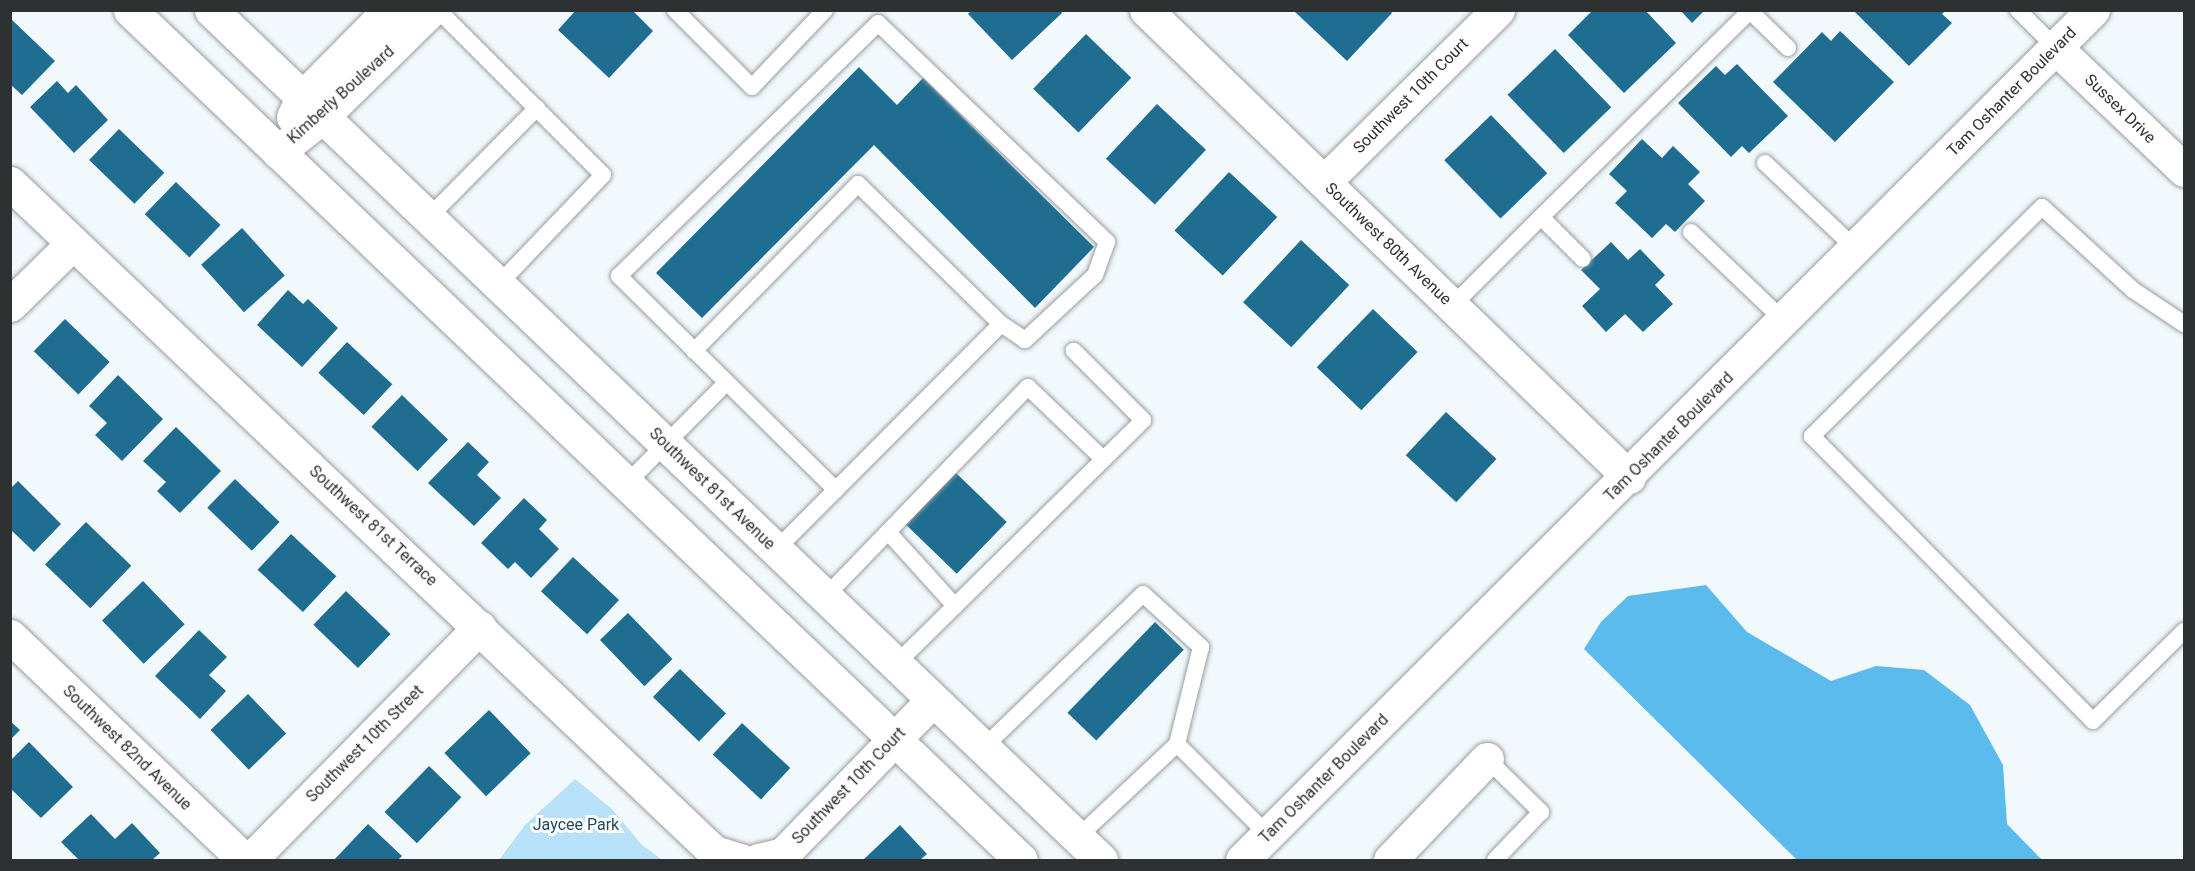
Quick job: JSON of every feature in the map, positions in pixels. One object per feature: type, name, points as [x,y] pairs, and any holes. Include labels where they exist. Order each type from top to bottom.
[{"type":"street","points":[[130,10],[1021,861]]},
{"type":"street","name":"Southwest 81st Avenue","points":[[211,10],[1101,861]]},
{"type":"street","name":"Kimberly Boulevard","points":[[278,152],[389,10]]},
{"type":"street","name":"Kimberly Boulevard","points":[[312,107],[431,10]]},
{"type":"street","name":"Southwest 80th Avenue","points":[[1146,10],[1629,477]]},
{"type":"street","name":"Southwest 10th Court","points":[[1324,182],[1498,10]]},
{"type":"street","name":"Tam Oshanter Boulevard","points":[[1242,861],[1629,477],[2093,10]]},
{"type":"street","name":"Sussex Drive","points":[[2056,48],[2184,170]]},
{"type":"street","name":"Southwest 81st Terrace","points":[[10,183],[480,627],[714,852],[741,861]]},
{"type":"street","points":[[10,305],[73,243]]},
{"type":"street","name":"Southwest 10th Street","points":[[250,861],[480,627]]},
{"type":"street","name":"Southwest 82nd Avenue","points":[[10,636],[244,861]]},
{"type":"street","name":"Southwest 10th Court","points":[[758,861],[783,854],[933,700]]},
{"type":"street","points":[[1390,861],[1487,759]]},
{"type":"lane","points":[[438,10],[603,175],[498,285]]},
{"type":"lane","points":[[675,10],[752,87],[825,10]]},
{"type":"lane","points":[[2018,10],[2056,48]]},
{"type":"lane","points":[[1452,306],[1750,11],[1788,48]]},
{"type":"lane","points":[[694,351],[858,184],[1001,324],[1025,340],[1095,275],[1107,242],[878,23],[619,276],[694,351],[726,383],[836,490]]},
{"type":"lane","points":[[428,218],[537,108]]},
{"type":"lane","points":[[1765,163],[1856,249]]},
{"type":"lane","points":[[2184,324],[2133,290],[2042,207],[1812,436],[2093,721],[2184,631]]},
{"type":"lane","points":[[1541,217],[1583,259]]},
{"type":"lane","points":[[1691,232],[1784,321]]},
{"type":"lane","points":[[776,550],[1001,324]]},
{"type":"lane","points":[[896,664],[1143,420],[1074,351]]},
{"type":"lane","points":[[626,484],[726,383]]},
{"type":"lane","points":[[825,597],[1028,387],[1103,459]]},
{"type":"lane","points":[[888,532],[955,606]]},
{"type":"lane","points":[[983,748],[1143,594],[1201,647],[1177,744],[1077,838]]},
{"type":"lane","points":[[1177,744],[1268,835]]},
{"type":"lane","points":[[1487,759],[1541,812],[1495,861]]},
{"type":"green space","name":"Jaycee Park","points":[[575,779],[612,809],[641,844],[662,860],[499,860],[525,825]]},
{"type":"water","points":[[1706,585],[1747,632],[1831,681],[1876,666],[1924,670],[1970,705],[2003,765],[2007,824],[2042,860],[1797,860],[1584,649],[1601,622],[1628,596]]},
{"type":"building","points":[[576,10],[632,10],[653,31],[609,78],[558,30]]},
{"type":"building","points":[[972,10],[1060,10],[1062,13],[1012,60],[968,14]]},
{"type":"building","points":[[1293,10],[1390,10],[1392,13],[1347,61]]},
{"type":"building","points":[[1593,10],[1645,10],[1676,43],[1624,93],[1568,35]]},
{"type":"building","points":[[1680,10],[1705,10],[1692,23]]},
{"type":"building","points":[[1853,10],[1946,10],[1942,14],[1952,23],[1909,66]]},
{"type":"building","points":[[10,18],[55,61],[22,95],[10,84]]},
{"type":"building","points":[[1840,31],[1894,82],[1835,142],[1773,82],[1822,32],[1831,41]]},
{"type":"building","points":[[1086,34],[1131,78],[1079,132],[1033,89]]},
{"type":"building","points":[[1555,49],[1611,107],[1564,153],[1508,95]]},
{"type":"building","points":[[1737,64],[1788,116],[1749,153],[1742,146],[1731,157],[1678,103],[1716,66],[1725,75]]},
{"type":"building","points":[[859,67],[897,105],[923,78],[1094,247],[1035,308],[874,145],[702,318],[656,273]]},
{"type":"building","points":[[57,81],[68,93],[76,85],[108,120],[74,153],[30,107]]},
{"type":"building","points":[[1157,104],[1206,150],[1155,205],[1106,159]]},
{"type":"building","points":[[1491,115],[1547,173],[1501,218],[1444,160]]},
{"type":"building","points":[[119,129],[164,173],[134,204],[89,160]]},
{"type":"building","points":[[1642,139],[1662,158],[1673,146],[1700,172],[1688,184],[1705,201],[1675,232],[1666,224],[1652,238],[1615,203],[1627,191],[1609,174]]},
{"type":"building","points":[[1229,172],[1277,217],[1223,276],[1174,231]]},
{"type":"building","points":[[176,182],[221,225],[189,257],[145,214]]},
{"type":"building","points":[[242,228],[285,276],[244,312],[201,265]]},
{"type":"building","points":[[1301,240],[1349,285],[1291,347],[1243,302]]},
{"type":"building","points":[[1611,242],[1628,260],[1640,249],[1665,275],[1655,285],[1673,304],[1643,332],[1625,314],[1606,332],[1582,306],[1600,289],[1581,270]]},
{"type":"building","points":[[288,290],[303,304],[308,299],[338,328],[302,367],[257,325]]},
{"type":"building","points":[[1373,309],[1418,352],[1361,410],[1317,367]]},
{"type":"building","points":[[65,319],[110,362],[78,394],[34,351]]},
{"type":"building","points":[[347,342],[392,384],[364,415],[318,373]]},
{"type":"building","points":[[118,375],[163,419],[122,461],[95,435],[107,423],[89,406]]},
{"type":"building","points":[[402,395],[448,439],[417,471],[371,427]]},
{"type":"building","points":[[1446,412],[1496,459],[1456,502],[1406,455]]},
{"type":"building","points":[[176,427],[221,471],[180,513],[157,491],[166,482],[143,461]]},
{"type":"building","points":[[468,442],[489,462],[477,475],[501,498],[474,526],[428,483]]},
{"type":"building","points":[[955,472],[1007,522],[957,574],[905,524]]},
{"type":"building","points":[[235,479],[280,522],[252,551],[207,508]]},
{"type":"building","points":[[18,481],[61,524],[34,552],[10,529],[10,489]]},
{"type":"building","points":[[524,498],[547,520],[539,529],[559,549],[531,578],[515,562],[508,569],[481,543]]},
{"type":"building","points":[[86,522],[131,566],[90,608],[45,564]]},
{"type":"building","points":[[291,534],[336,576],[303,612],[258,570]]},
{"type":"building","points":[[573,557],[619,600],[587,634],[541,591]]},
{"type":"building","points":[[143,581],[185,624],[144,664],[102,621]]},
{"type":"building","points":[[346,591],[391,634],[358,668],[313,625]]},
{"type":"building","points":[[628,613],[672,659],[644,686],[600,640]]},
{"type":"building","points":[[1155,622],[1184,650],[1096,740],[1067,713]]},
{"type":"building","points":[[199,630],[227,657],[209,675],[226,691],[200,719],[155,676]]},
{"type":"building","points":[[680,669],[726,713],[699,742],[653,697]]},
{"type":"building","points":[[248,694],[286,734],[249,770],[211,730]]},
{"type":"building","points":[[489,710],[531,753],[486,796],[444,753]]},
{"type":"building","points":[[10,721],[20,730],[10,740]]},
{"type":"building","points":[[742,723],[790,768],[761,799],[713,754]]},
{"type":"building","points":[[29,742],[73,787],[41,818],[10,788],[10,761]]},
{"type":"building","points":[[429,766],[461,797],[417,843],[385,812]]},
{"type":"building","points":[[91,814],[115,839],[132,823],[160,853],[152,860],[79,860],[61,842]]},
{"type":"building","points":[[368,824],[402,856],[398,860],[334,860]]},
{"type":"building","points":[[900,825],[927,854],[920,860],[863,860]]}]
